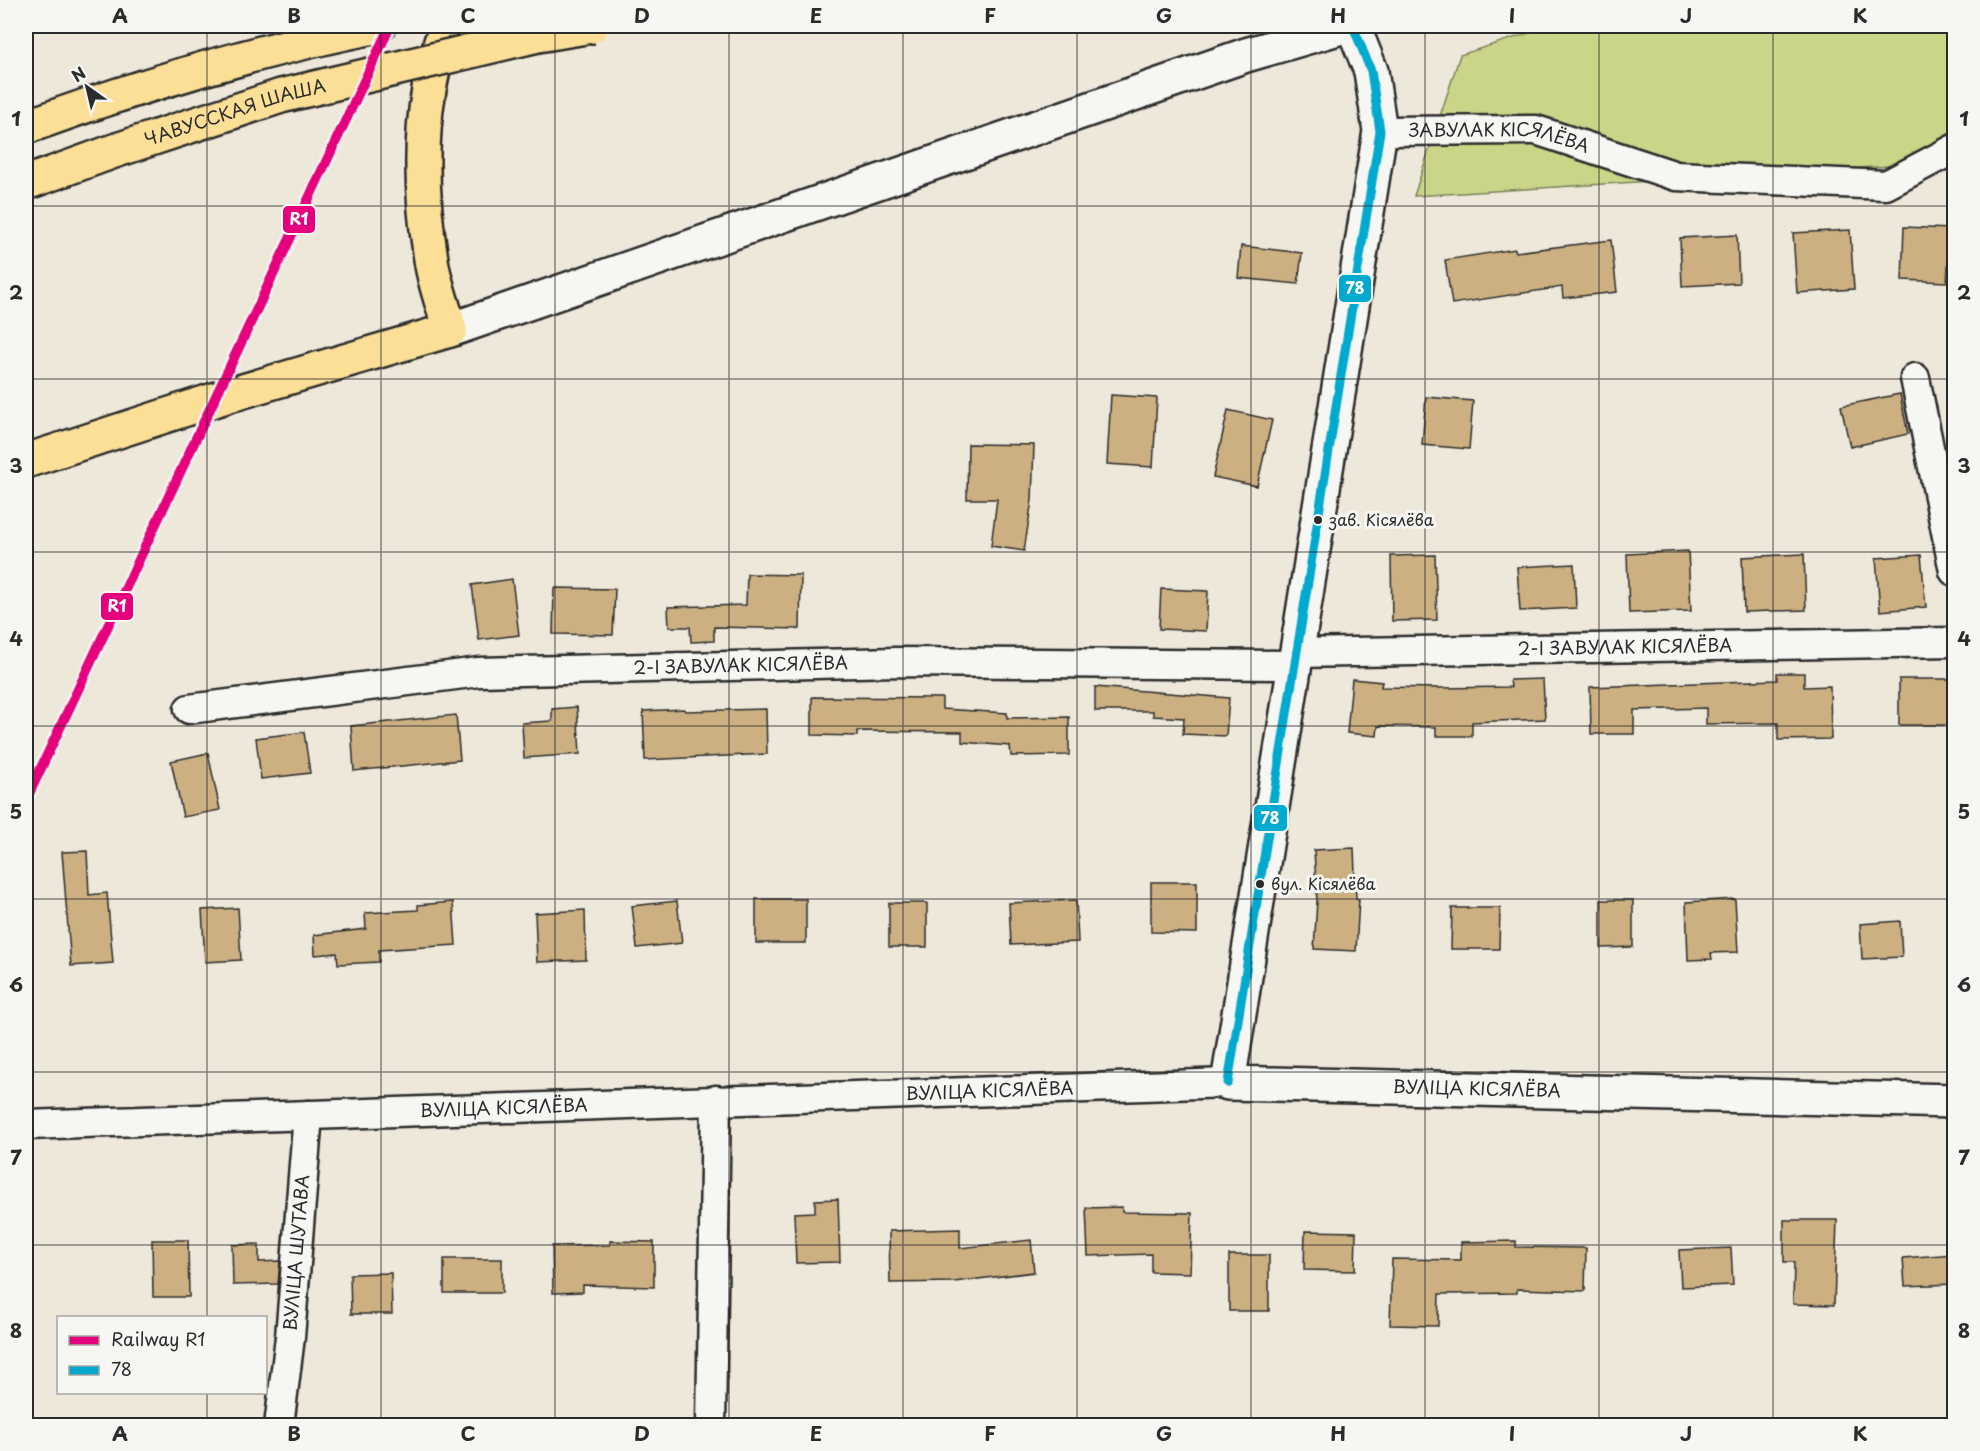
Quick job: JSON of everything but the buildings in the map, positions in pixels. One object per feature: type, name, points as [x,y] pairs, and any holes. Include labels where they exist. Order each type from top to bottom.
[{"type":"main road","points":[[26,127],[106,98],[330,36],[378,26]]},
{"type":"main road","points":[[26,461],[226,396],[450,330],[431,261],[423,192],[425,121],[441,42],[447,26]]},
{"type":"main road","name":"ЧАВУССКАЯ ШАША","points":[[26,183],[117,150],[281,96],[538,35],[592,26]]},
{"type":"street","points":[[450,330],[1246,55],[1346,26]]},
{"type":"street","points":[[1353,26],[1371,71],[1380,131]]},
{"type":"street","name":"ЗАВУЛАК КІСЯЛЁВА","points":[[1228,1083],[1380,131],[1536,130],[1676,176],[1886,185],[1954,150]]},
{"type":"street","points":[[1915,378],[1954,571]]},
{"type":"street","name":"2-І ЗАВУЛАК КІСЯЛЁВА","points":[[189,709],[479,672],[897,662],[1294,659],[1954,642]]},
{"type":"street","name":"ВУЛІЦА КІСЯЛЁВА","points":[[26,1125],[1228,1083],[1954,1101]]},
{"type":"street","points":[[711,1425],[716,1100]]},
{"type":"street","name":"ВУЛІЦА ШУТАВА","points":[[279,1425],[290,1338],[308,1115]]},
{"type":"green space","points":[[1551,26],[1954,26],[1954,162],[1414,196],[1460,55]]},
{"type":"rail line","name":"R1","points":[[26,800],[390,26]]},
{"type":"transit line","name":"78","points":[[1228,1083],[1380,131],[1371,71],[1353,26]]},
{"type":"place","name":"зав. Кісялёва","points":[[1318,520]]},
{"type":"place","name":"вул. Кісялёва","points":[[1260,884]]}]
